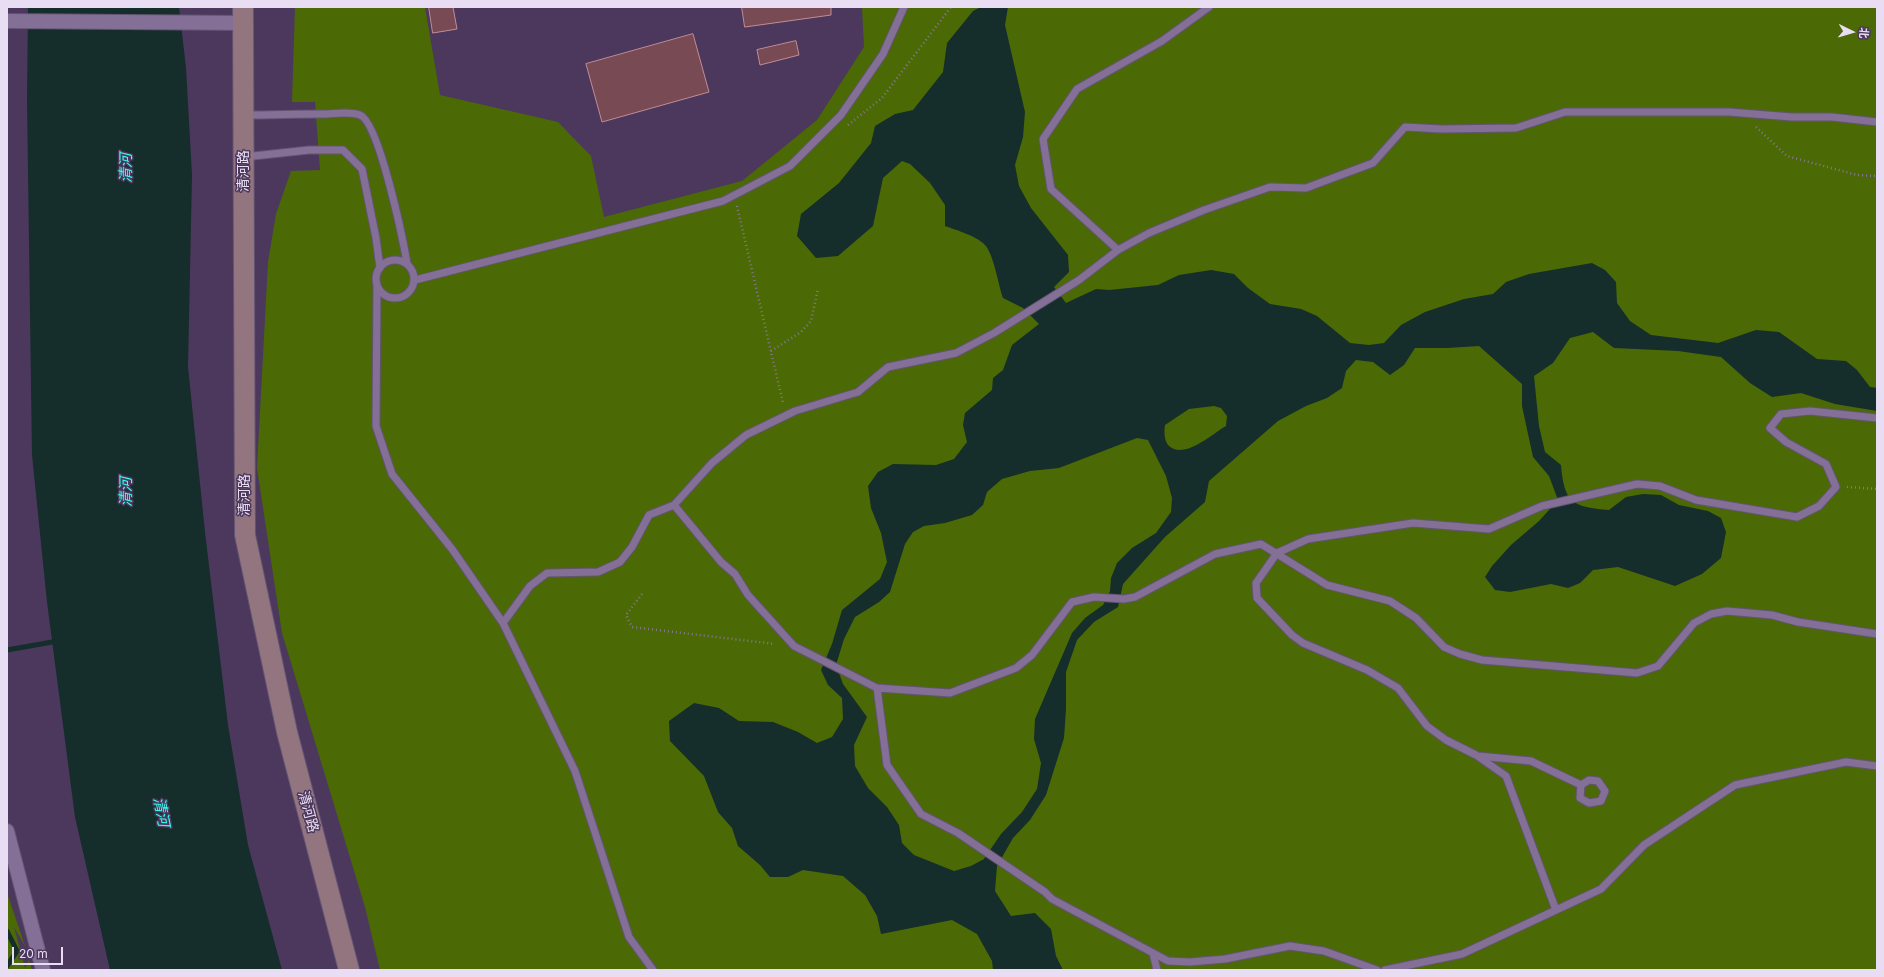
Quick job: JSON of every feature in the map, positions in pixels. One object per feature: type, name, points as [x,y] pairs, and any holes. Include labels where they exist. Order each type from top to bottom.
[{"type":"street","points":[[7,21],[243,15]]},
{"type":"street","name":"清河路","points":[[243,15],[245,535],[287,732],[349,970]]},
{"type":"street","points":[[7,831],[43,970]]},
{"type":"lane","points":[[414,280],[723,201],[790,166],[841,114],[883,54],[904,7]]},
{"type":"lane","points":[[1118,250],[1051,189],[1043,139],[1077,89],[1162,41],[1209,7]]},
{"type":"lane","points":[[503,623],[530,586],[547,573],[598,572],[620,562],[632,547],[649,515],[674,505],[712,463],[746,435],[796,411],[858,392],[888,367],[956,353],[994,333],[1079,280],[1118,250],[1149,233],[1204,210],[1270,186],[1306,188],[1373,164],[1405,127],[1441,129],[1516,128],[1565,112],[1740,113],[1792,117],[1832,117],[1877,122]]},
{"type":"lane","points":[[244,115],[342,113],[360,115],[370,124],[402,229],[407,263]]},
{"type":"lane","points":[[244,157],[309,150],[343,150],[362,169],[376,238],[380,268]]},
{"type":"lane","points":[[377,284],[385,295],[398,298],[404,296],[409,292],[414,280],[411,268],[402,260],[390,260],[380,268],[377,273],[376,426],[392,474],[452,549],[503,623],[575,771],[628,937],[653,970]]},
{"type":"lane","points":[[1556,910],[1506,776],[1476,756],[1446,740],[1427,726],[1398,688],[1367,670],[1303,643],[1292,635],[1258,598],[1256,583],[1278,553],[1308,538],[1413,523],[1489,529],[1542,506],[1637,484],[1660,486],[1696,500],[1797,517],[1820,506],[1836,487],[1826,464],[1786,442],[1770,428],[1781,414],[1810,411],[1877,418]]},
{"type":"lane","points":[[674,505],[721,562],[735,574],[748,595],[794,646],[877,688],[950,693],[1016,668],[1032,655],[1072,602],[1094,597],[1124,599],[1135,597],[1215,554],[1261,544],[1278,553],[1327,586],[1390,601],[1416,618],[1444,647],[1460,654],[1482,660],[1637,673],[1658,666],[1694,624],[1711,614],[1727,611],[1772,615],[1798,622],[1877,634]]},
{"type":"lane","points":[[877,688],[887,765],[921,814],[958,833],[1045,892],[1052,899],[1168,960],[1190,962],[1224,959],[1290,946],[1324,951],[1377,970]]},
{"type":"lane","points":[[1476,756],[1531,761],[1580,785]]},
{"type":"lane","points":[[1386,970],[1462,954],[1601,889],[1644,845],[1735,785],[1846,762],[1877,766]]},
{"type":"lane","points":[[1153,953],[1156,970]]},
{"type":"path","points":[[846,127],[882,98],[951,7]]},
{"type":"path","points":[[1740,113],[1788,156],[1857,175],[1877,176]]},
{"type":"path","points":[[735,195],[786,416]]},
{"type":"path","points":[[771,351],[801,332],[812,321],[818,288]]},
{"type":"path","points":[[1836,487],[1877,489]]},
{"type":"path","points":[[642,594],[626,615],[632,627],[794,646]]},
{"type":"green space","points":[[295,7],[425,7],[440,95],[558,122],[591,156],[604,217],[742,181],[817,120],[864,47],[862,7],[1877,7],[1877,970],[380,970],[365,907],[282,633],[257,468],[268,262],[276,214],[291,171],[320,170],[315,102],[292,102]]},
{"type":"green space","points":[[7,893],[25,946],[14,927],[25,968],[29,960],[32,970],[7,970]]},
{"type":"water","name":"清河","points":[[28,7],[179,7],[186,68],[192,175],[188,367],[205,532],[228,725],[248,845],[282,970],[110,970],[75,817],[47,602],[32,455],[27,100]]},
{"type":"water","points":[[981,7],[1008,7],[1005,25],[1025,112],[1023,137],[1015,165],[1019,186],[1031,208],[1068,255],[1069,272],[1054,287],[1066,303],[1096,289],[1109,290],[1158,285],[1179,275],[1211,270],[1234,274],[1248,288],[1270,304],[1301,309],[1317,316],[1350,343],[1369,345],[1384,343],[1401,325],[1425,312],[1464,299],[1493,294],[1506,282],[1529,274],[1592,263],[1605,270],[1616,282],[1617,303],[1630,321],[1651,335],[1718,343],[1756,330],[1779,332],[1817,359],[1846,361],[1857,370],[1870,387],[1877,388],[1877,411],[1835,404],[1801,393],[1772,397],[1750,383],[1721,357],[1678,351],[1614,348],[1593,332],[1570,338],[1553,363],[1534,376],[1539,426],[1545,452],[1561,465],[1562,478],[1568,495],[1573,501],[1579,504],[1597,509],[1609,510],[1626,497],[1643,494],[1661,495],[1679,505],[1708,511],[1721,518],[1726,532],[1721,558],[1702,574],[1675,586],[1618,567],[1593,570],[1580,583],[1568,588],[1551,584],[1510,592],[1495,590],[1485,577],[1492,566],[1511,545],[1539,521],[1558,500],[1549,476],[1533,457],[1522,406],[1522,384],[1479,346],[1415,348],[1404,365],[1390,375],[1373,362],[1356,360],[1346,371],[1342,388],[1327,398],[1306,406],[1278,421],[1209,481],[1205,502],[1165,537],[1123,584],[1118,607],[1094,622],[1077,640],[1066,672],[1064,738],[1046,795],[1030,820],[1013,838],[997,866],[995,891],[1011,916],[1035,913],[1051,929],[1056,956],[1063,970],[993,970],[992,961],[977,934],[952,920],[881,934],[877,916],[865,895],[843,876],[803,870],[788,877],[770,877],[760,865],[738,846],[732,828],[718,812],[704,776],[670,741],[669,721],[694,703],[719,708],[739,721],[773,722],[798,732],[817,743],[832,737],[843,719],[842,698],[828,685],[821,670],[832,644],[842,610],[880,579],[887,562],[881,533],[871,508],[868,486],[878,472],[893,464],[936,465],[954,459],[967,442],[963,425],[965,413],[992,390],[993,378],[1003,370],[1012,345],[1039,324],[1023,308],[1003,298],[991,256],[985,245],[972,236],[945,226],[945,205],[930,183],[910,164],[902,161],[883,178],[873,226],[838,256],[816,258],[797,236],[801,214],[839,183],[871,143],[875,126],[895,114],[913,110],[943,72],[947,43],[973,11]],"holes":[[[1214,406],[1221,408],[1227,416],[1226,426],[1206,440],[1190,448],[1182,450],[1175,449],[1167,444],[1165,439],[1165,425],[1189,409]],[[1137,438],[1148,440],[1166,476],[1172,498],[1171,512],[1156,533],[1132,548],[1117,563],[1111,578],[1110,591],[1103,605],[1085,618],[1072,633],[1035,719],[1034,739],[1041,763],[1037,789],[1022,812],[1001,834],[984,859],[971,866],[954,871],[914,855],[902,843],[899,825],[887,807],[868,788],[855,766],[854,745],[867,717],[843,684],[836,665],[844,639],[855,617],[879,602],[890,592],[905,544],[913,532],[924,526],[945,523],[972,515],[983,505],[987,492],[1002,479],[1030,471],[1059,468]]]},
{"type":"building","points":[[429,7],[453,7],[457,29],[433,33]]},
{"type":"building","points":[[742,7],[831,7],[831,15],[745,27]]},
{"type":"building","points":[[693,34],[709,92],[602,122],[586,64]]},
{"type":"building","points":[[796,41],[799,55],[760,65],[757,50]]},
{"type":"waterway","points":[[7,650],[58,641]]},
{"type":"waterway","points":[[7,931],[17,951],[7,966]]}]
